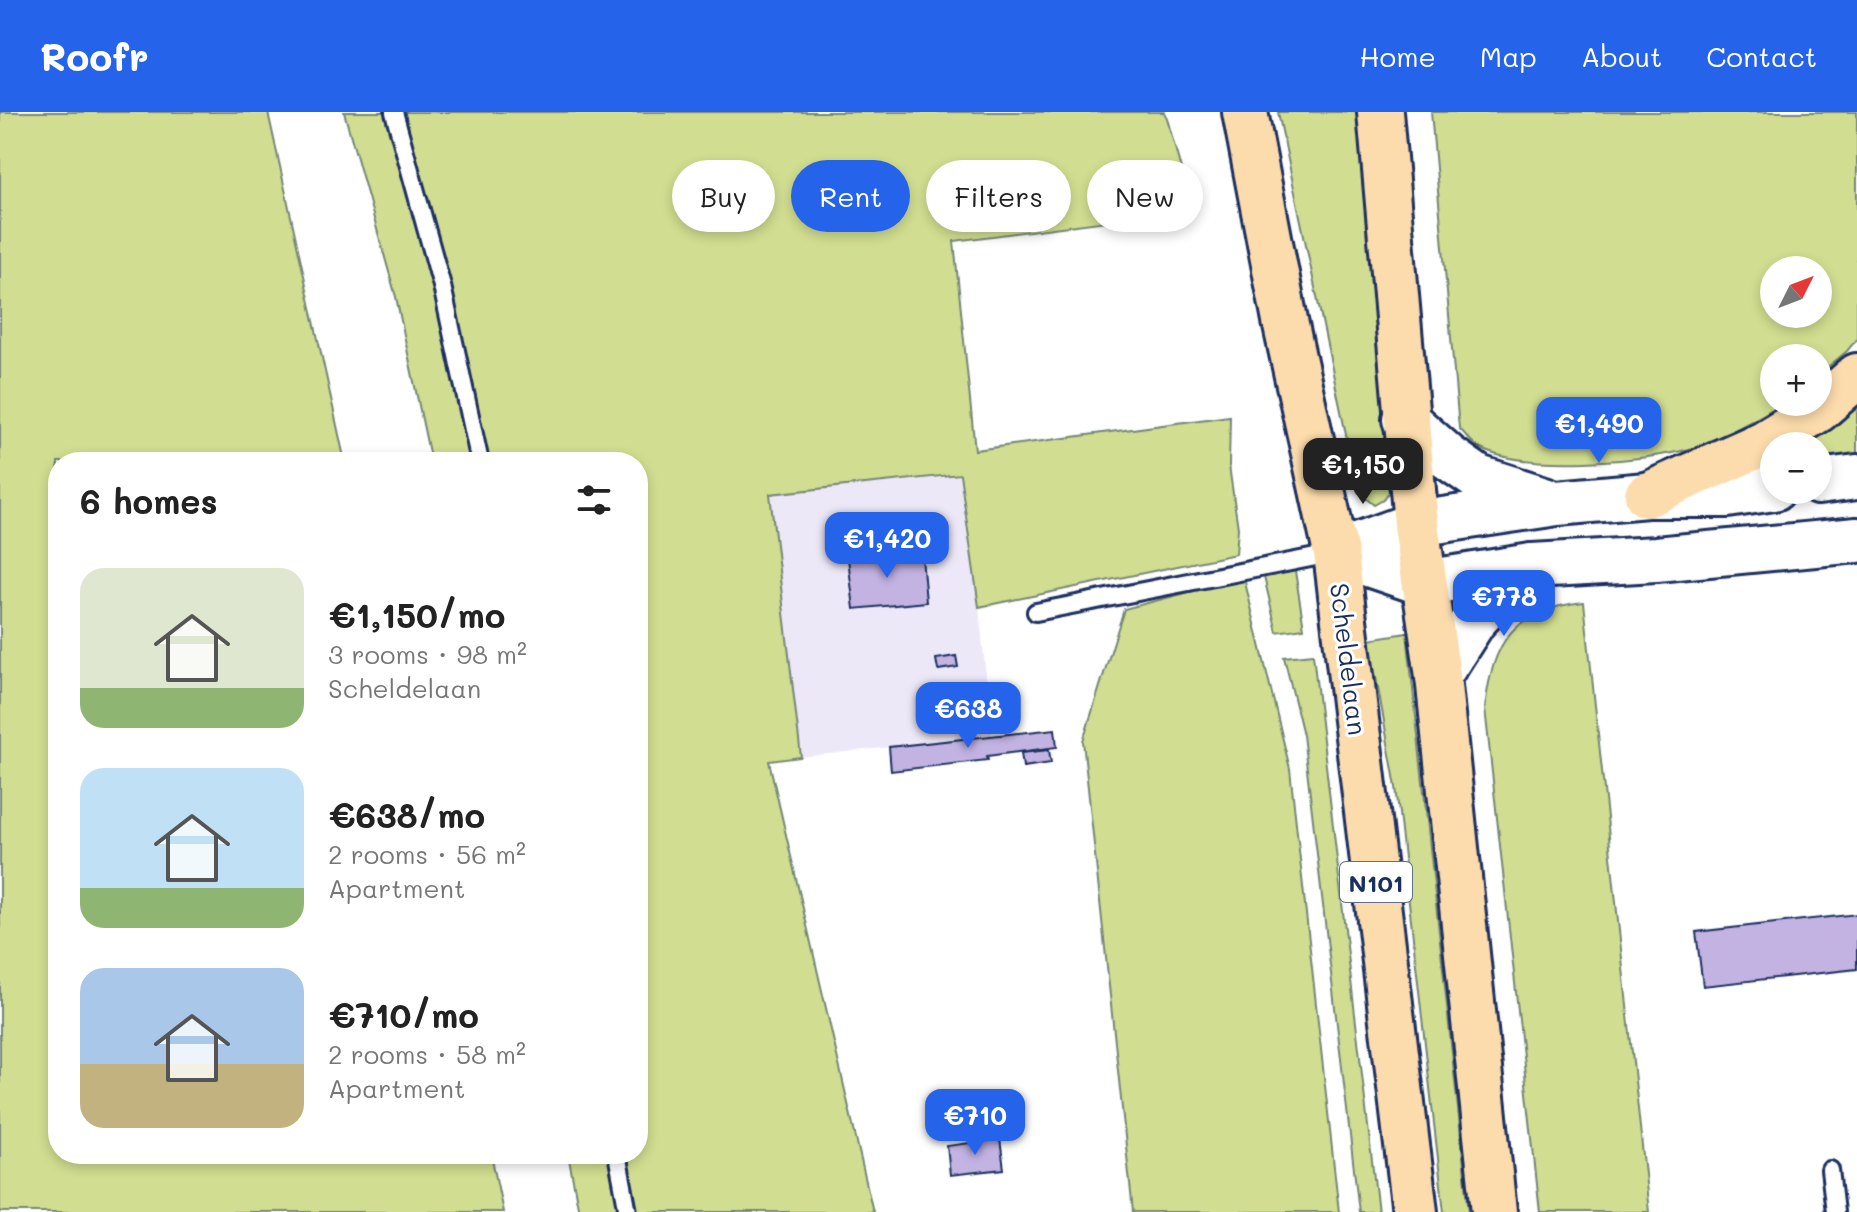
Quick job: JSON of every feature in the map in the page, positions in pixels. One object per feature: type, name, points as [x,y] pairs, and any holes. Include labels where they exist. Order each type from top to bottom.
[{"type":"main road","name":"Scheldelaan","points":[[1245,112],[1285,321],[1336,553],[1415,1212]]},
{"type":"main road","points":[[1380,112],[1405,419],[1416,524],[1438,676],[1494,1212]]},
{"type":"main road","points":[[1647,495],[1764,443],[1818,410],[1857,376]]},
{"type":"street","points":[[1405,419],[1448,457],[1478,478],[1557,503]]},
{"type":"street","points":[[1832,480],[1857,477]]},
{"type":"street","points":[[1336,553],[1416,524],[1557,503],[1647,495],[1727,495],[1760,490]]},
{"type":"street","points":[[1336,553],[1424,583],[1532,566],[1656,559],[1857,540]]},
{"type":"street","points":[[1438,676],[1474,620],[1532,566]]},
{"type":"lane","points":[[394,112],[442,286],[478,452]]},
{"type":"lane","points":[[1036,612],[1336,553]]},
{"type":"lane","points":[[619,1164],[628,1212]]},
{"type":"lane","points":[[1830,1170],[1835,1212]]},
{"type":"shaded area","points":[[960,474],[979,607],[992,736],[801,757],[770,494]]},
{"type":"green space","points":[[0,112],[268,112],[343,452],[48,452],[48,1164],[493,1164],[503,1212],[0,1212]]},
{"type":"green space","points":[[344,112],[1164,112],[1178,160],[1087,160],[1087,224],[1071,226],[1071,160],[926,160],[926,232],[1023,232],[954,241],[975,450],[1230,416],[1229,466],[1238,528],[1236,554],[979,607],[960,474],[770,494],[801,757],[769,761],[873,1212],[579,1212],[570,1164],[648,1164],[648,452],[429,452],[396,297]]},
{"type":"green space","points":[[1278,112],[1360,112],[1389,492],[1374,505],[1358,492]]},
{"type":"green space","points":[[1431,112],[1857,112],[1857,339],[1847,351],[1832,363],[1832,344],[1760,344],[1761,416],[1693,448],[1617,460],[1555,462],[1501,456],[1472,442],[1459,428]]},
{"type":"green space","points":[[1857,405],[1857,468],[1832,472],[1832,432],[1812,432]]},
{"type":"green space","points":[[1295,571],[1304,628],[1277,632],[1264,577]]},
{"type":"green space","points":[[1244,578],[1290,769],[1339,1212],[1133,1212],[1083,741],[1124,609]]},
{"type":"green space","points":[[1584,602],[1649,1212],[1540,1212],[1485,708],[1494,664],[1510,633],[1523,621],[1539,613]]},
{"type":"green space","points":[[1407,633],[1469,1212],[1444,1212],[1396,787],[1369,639]]},
{"type":"green space","points":[[1313,654],[1378,1212],[1359,1212],[1303,735],[1284,657]]},
{"type":"building","points":[[911,552],[912,559],[922,557],[926,602],[854,609],[848,558]]},
{"type":"building","points":[[956,656],[958,667],[938,670],[936,659]]},
{"type":"building","points":[[1055,729],[1057,747],[987,756],[988,760],[891,771],[889,747]]},
{"type":"building","points":[[1049,750],[1051,763],[1023,767],[1021,753]]},
{"type":"building","points":[[1857,914],[1857,969],[1703,986],[1696,932]]},
{"type":"building","points":[[1000,1139],[1004,1169],[950,1175],[947,1146]]}]
